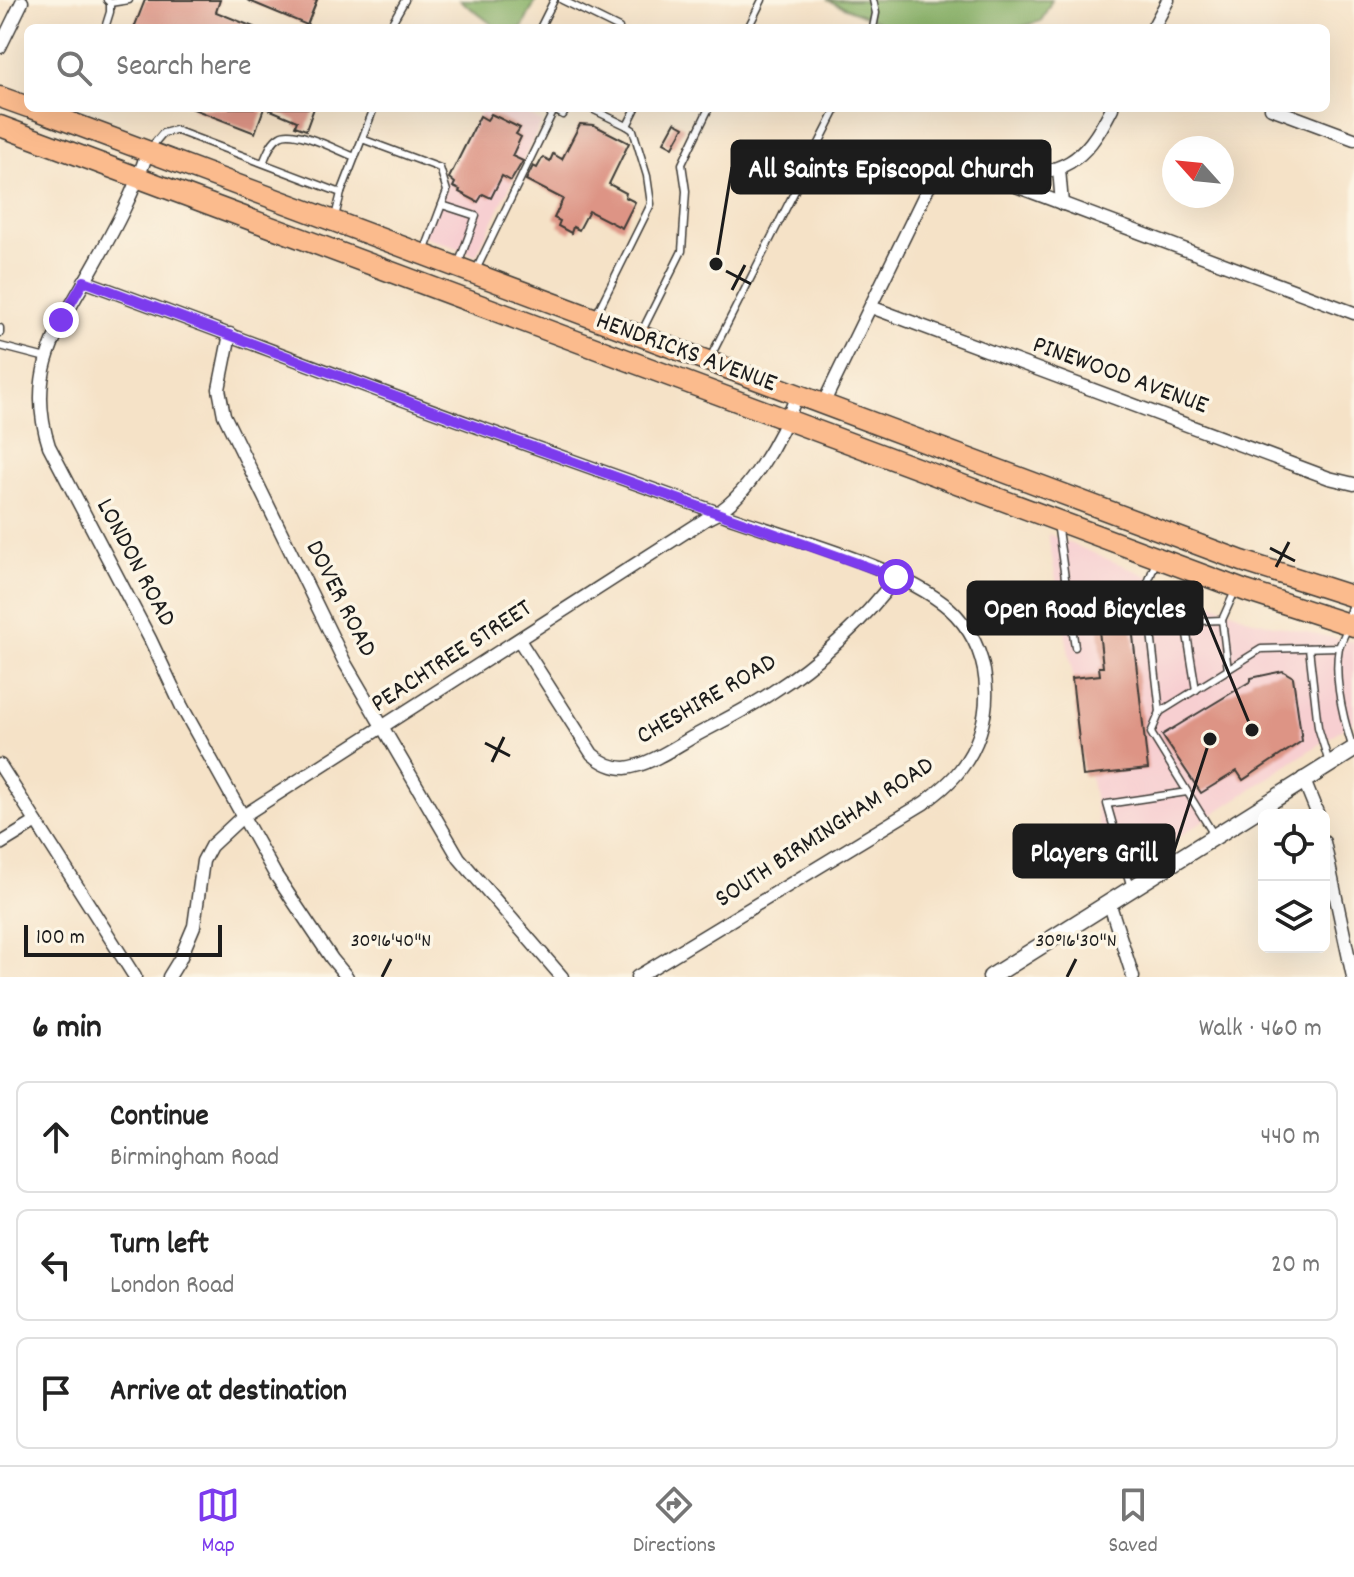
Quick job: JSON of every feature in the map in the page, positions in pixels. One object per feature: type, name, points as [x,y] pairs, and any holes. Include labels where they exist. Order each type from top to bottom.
[{"type":"main road","name":"HENDRICKS AVENUE","points":[[0,97],[24,105]]},
{"type":"main road","name":"HENDRICKS AVENUE","points":[[56,112],[76,116],[148,150],[335,223],[1242,561],[1354,597]]},
{"type":"main road","name":"HENDRICKS AVENUE","points":[[0,126],[1237,587],[1352,619]]},
{"type":"main road","points":[[326,246],[335,223]]},
{"type":"main road","points":[[466,270],[470,300]]},
{"type":"main road","points":[[630,361],[640,336]]},
{"type":"main road","points":[[1064,522],[1080,500]]},
{"type":"street","points":[[1155,24],[1168,0]]},
{"type":"street","points":[[0,47],[3,32],[23,1]]},
{"type":"street","points":[[1000,180],[1059,169],[1075,160],[1099,134],[1110,112]]},
{"type":"street","points":[[1282,112],[1354,139]]},
{"type":"street","name":"LONDON ROAD","points":[[148,150],[140,177],[61,320],[46,358],[39,400],[41,423],[49,446],[182,707],[287,893],[347,977]]},
{"type":"street","points":[[823,404],[928,188],[937,177],[956,168],[968,168],[1354,313]]},
{"type":"street","points":[[1059,169],[1062,204]]},
{"type":"street","points":[[84,281],[485,430],[896,577]]},
{"type":"street","name":"PINEWOOD AVENUE","points":[[871,307],[1329,478],[1354,484]]},
{"type":"street","name":"DOVER ROAD","points":[[230,334],[219,389],[224,415],[345,663],[459,858],[562,977]]},
{"type":"street","name":"PEACHTREE STREET","points":[[169,977],[194,926],[203,861],[211,846],[243,816],[706,519],[720,514],[749,483],[788,418],[797,395]]},
{"type":"street","name":"CHESHIRE ROAD","points":[[519,640],[592,754],[602,763],[614,767],[636,766],[771,694],[840,639],[896,577]]},
{"type":"street","name":"SOUTH BIRMINGHAM ROAD","points":[[637,977],[935,794],[960,771],[983,725],[987,690],[984,669],[976,646],[958,617],[939,599],[896,577]]},
{"type":"street","points":[[991,977],[1303,778],[1354,749]]},
{"type":"street","points":[[0,765],[135,977]]},
{"type":"street","points":[[1303,778],[1316,809]]},
{"type":"street","points":[[0,844],[36,822]]},
{"type":"street","points":[[1330,870],[1353,977]]},
{"type":"street","points":[[1109,902],[1133,977]]},
{"type":"lane","points":[[106,24],[110,12],[108,1],[129,0]]},
{"type":"lane","points":[[391,24],[405,0]]},
{"type":"lane","points":[[542,24],[554,0]]},
{"type":"lane","points":[[562,0],[611,24]]},
{"type":"lane","points":[[750,24],[762,0]]},
{"type":"lane","points":[[873,0],[876,13],[874,24]]},
{"type":"lane","points":[[335,223],[336,206],[372,112]]},
{"type":"lane","points":[[466,270],[550,112]]},
{"type":"lane","points":[[594,318],[651,204],[647,176],[633,130],[598,112]]},
{"type":"lane","points":[[627,126],[634,112]]},
{"type":"lane","points":[[640,336],[682,251],[686,191],[682,164],[707,112]]},
{"type":"lane","points":[[709,362],[835,112]]},
{"type":"lane","points":[[148,150],[163,133],[175,130],[341,193]]},
{"type":"lane","points":[[263,163],[273,143],[282,134],[294,133],[355,157]]},
{"type":"lane","points":[[362,139],[440,168],[447,191],[423,255]]},
{"type":"lane","points":[[442,205],[476,216],[466,270]]},
{"type":"lane","points":[[0,346],[46,358]]},
{"type":"lane","points":[[1064,522],[1067,595],[1075,647]]},
{"type":"lane","points":[[1157,557],[1146,588],[1160,712],[1151,733],[1214,835]]},
{"type":"lane","points":[[1228,670],[1222,620],[1237,587]]},
{"type":"lane","points":[[1067,595],[1115,611],[1149,614]]},
{"type":"lane","points":[[1352,619],[1336,661],[1345,725],[1354,749]]},
{"type":"lane","points":[[1150,623],[1222,620]]},
{"type":"lane","points":[[1185,622],[1196,690]]},
{"type":"lane","points":[[1160,712],[1261,649],[1339,647]]},
{"type":"lane","points":[[1309,648],[1318,727],[1329,763]]},
{"type":"lane","points":[[1131,888],[1107,804],[1187,792]]},
{"type":"shaded area","points":[[480,112],[523,112],[542,122],[476,255],[419,234]]},
{"type":"shaded area","points":[[1048,534],[1255,621],[1354,642],[1354,721],[1109,883]]},
{"type":"green space","points":[[460,0],[536,0],[524,24],[492,24]]},
{"type":"green space","points":[[827,0],[1052,0],[1041,21],[1031,24],[884,24]]},
{"type":"building","points":[[145,0],[220,0],[216,12],[246,24],[136,24]]},
{"type":"building","points":[[247,0],[317,0],[307,24]]},
{"type":"building","points":[[201,112],[263,112],[255,133]]},
{"type":"building","points":[[276,112],[313,112],[306,130],[295,126],[297,121]]},
{"type":"building","points":[[491,114],[520,128],[516,134],[521,137],[512,156],[523,161],[511,181],[502,176],[491,198],[483,194],[478,202],[459,192],[449,178],[480,116],[487,120]]},
{"type":"building","points":[[675,122],[684,127],[673,147],[664,142]]},
{"type":"building","points":[[580,124],[594,125],[629,143],[609,184],[635,202],[622,228],[589,211],[579,230],[573,227],[571,233],[558,226],[560,221],[554,218],[563,199],[526,180],[533,166],[537,168],[543,157],[550,161],[553,154],[562,159]]},
{"type":"building","points":[[1131,618],[1148,769],[1083,776],[1072,678],[1100,675],[1099,667],[1103,667],[1098,621]]},
{"type":"building","points":[[1283,671],[1293,677],[1302,741],[1243,780],[1237,771],[1201,793],[1162,735],[1251,681],[1251,678]]},
{"type":"place","name":"All Saints Episcopal Church","points":[[716,264]]},
{"type":"place","name":"Open Road Bicycles","points":[[1252,730]]},
{"type":"place","name":"Players Grill","points":[[1210,739]]},
{"type":"route","points":[[61,320],[84,281],[485,430],[896,577]]}]
